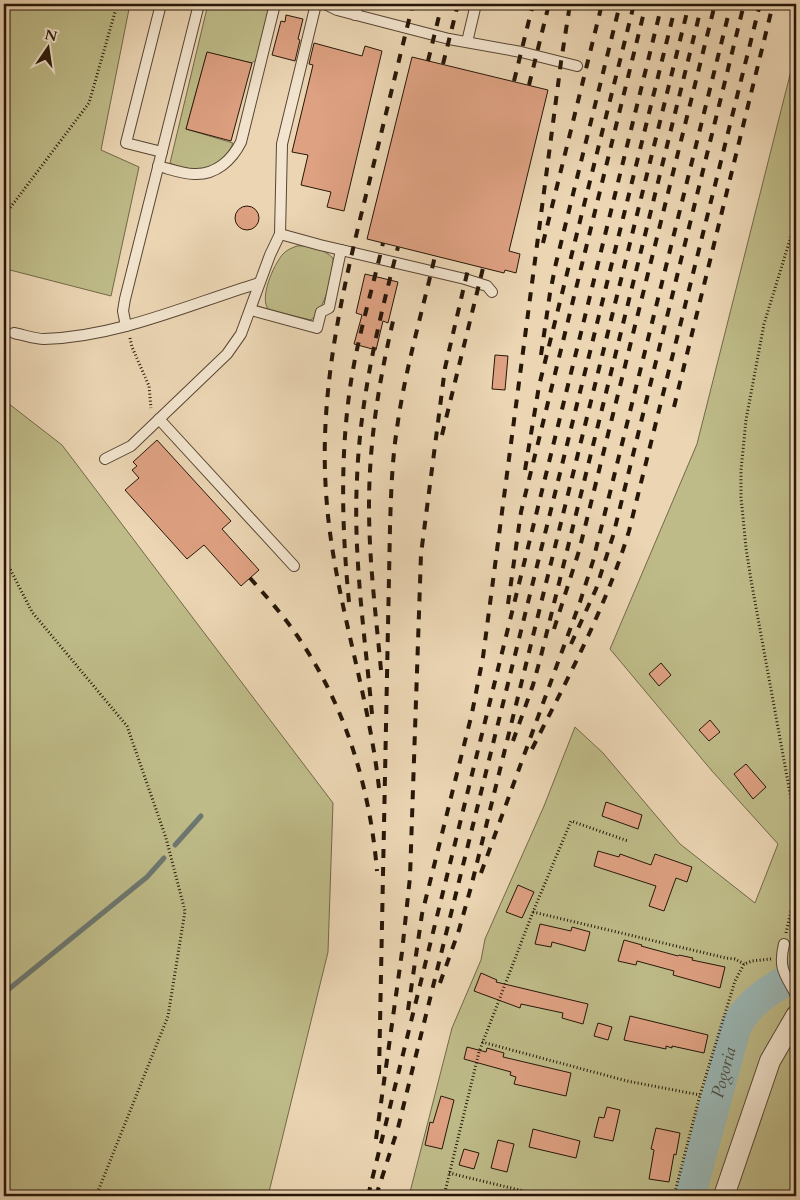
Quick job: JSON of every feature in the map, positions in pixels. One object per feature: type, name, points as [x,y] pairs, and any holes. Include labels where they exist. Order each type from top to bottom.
[{"type":"street","points":[[724,1196],[770,1061],[796,1016]]},
{"type":"lane","points":[[161,4],[126,142],[162,152]]},
{"type":"lane","points":[[126,326],[123,311],[125,300],[199,4]]},
{"type":"lane","points":[[158,166],[194,174],[209,172],[226,163],[236,154],[241,142],[275,4]]},
{"type":"lane","points":[[104,459],[131,446],[227,354],[241,334],[259,283],[280,234],[282,144],[316,4]]},
{"type":"lane","points":[[325,4],[337,10],[355,15],[577,66]]},
{"type":"lane","points":[[355,15],[358,4]]},
{"type":"lane","points":[[467,42],[476,4]]},
{"type":"lane","points":[[280,234],[465,279],[487,286],[492,292]]},
{"type":"lane","points":[[250,310],[316,328],[321,312],[329,308],[341,250]]},
{"type":"lane","points":[[14,333],[42,339],[101,332],[126,326],[259,283]]},
{"type":"lane","points":[[160,419],[294,566]]},
{"type":"lane","points":[[784,944],[781,957],[783,970],[796,995]]},
{"type":"path","points":[[4,216],[89,103],[115,12],[115,4]]},
{"type":"path","points":[[796,220],[768,307],[760,341],[746,420],[741,483],[746,548],[796,826]]},
{"type":"path","points":[[126,326],[132,348],[149,386],[151,409],[160,419]]},
{"type":"path","points":[[4,557],[32,612],[127,726],[166,838],[185,911],[168,1016],[96,1196]]},
{"type":"path","points":[[444,1196],[482,1042],[533,912],[572,821],[628,841]]},
{"type":"path","points":[[784,944],[796,889]]},
{"type":"path","points":[[533,912],[735,959],[744,964]]},
{"type":"path","points":[[674,1196],[700,1095],[735,982],[744,964],[752,961]]},
{"type":"path","points":[[482,1042],[627,1081],[700,1095]]},
{"type":"path","points":[[449,1173],[544,1196]]},
{"type":"shaded area","points":[[4,4],[130,4],[101,150],[139,167],[111,296],[10,270],[4,294]]},
{"type":"shaded area","points":[[208,4],[269,4],[270,9],[257,59],[252,63],[207,53],[186,129],[233,143],[225,156],[214,165],[207,168],[193,169],[179,167],[170,163]]},
{"type":"shaded area","points":[[796,51],[796,1017],[716,1196],[409,1196],[452,1028],[481,960],[485,939],[544,806],[575,727],[603,753],[680,844],[755,903],[778,844],[712,771],[610,649],[697,444]]},
{"type":"shaded area","points":[[297,246],[316,248],[333,258],[332,273],[327,292],[316,315],[311,320],[269,310],[266,305],[266,290],[275,265],[289,249]]},
{"type":"shaded area","points":[[4,400],[62,445],[333,803],[328,952],[268,1196],[4,1196]]},
{"type":"shaded area","points":[[796,1035],[796,1196],[732,1196],[775,1069]]},
{"type":"building","points":[[286,15],[303,19],[295,61],[272,55],[281,21],[285,22]]},
{"type":"building","points":[[314,43],[362,56],[365,46],[382,51],[344,211],[327,207],[331,192],[301,185],[308,155],[292,152],[313,65],[309,64]]},
{"type":"building","points":[[207,52],[252,63],[231,141],[186,129]]},
{"type":"building","points":[[412,57],[548,90],[509,251],[520,254],[516,273],[505,270],[504,273],[367,239]]},
{"type":"building","points":[[247,206],[252,207],[258,213],[258,223],[252,229],[247,230],[242,229],[236,223],[235,218],[236,213],[242,207]]},
{"type":"building","points":[[365,274],[398,282],[388,323],[383,321],[376,350],[354,344],[362,315],[356,313]]},
{"type":"building","points":[[495,355],[508,356],[505,390],[492,389]]},
{"type":"building","points":[[157,440],[231,521],[222,529],[259,570],[241,586],[204,545],[187,559],[125,490],[139,478],[132,470],[137,466],[133,462]]},
{"type":"building","points":[[661,663],[671,675],[659,686],[649,674]]},
{"type":"building","points":[[710,720],[720,732],[709,741],[699,730]]},
{"type":"building","points":[[746,764],[766,787],[753,799],[734,774]]},
{"type":"building","points":[[606,802],[642,815],[638,829],[602,816]]},
{"type":"building","points":[[598,851],[619,857],[620,854],[651,865],[655,854],[692,867],[687,882],[676,878],[664,911],[649,906],[656,886],[594,866]]},
{"type":"building","points":[[518,885],[534,892],[522,918],[506,912]]},
{"type":"building","points":[[540,924],[571,931],[572,927],[590,932],[585,951],[552,942],[551,947],[535,944]]},
{"type":"building","points":[[624,940],[678,956],[693,958],[692,960],[725,967],[720,988],[673,975],[674,971],[637,961],[636,965],[618,961]]},
{"type":"building","points":[[481,973],[497,980],[496,982],[588,1004],[583,1024],[562,1018],[563,1013],[521,1004],[520,1008],[474,991]]},
{"type":"building","points":[[630,1016],[708,1035],[704,1053],[672,1046],[672,1048],[666,1046],[666,1049],[624,1040]]},
{"type":"building","points":[[598,1023],[612,1027],[608,1040],[594,1036]]},
{"type":"building","points":[[467,1047],[486,1052],[487,1048],[504,1053],[503,1057],[571,1073],[566,1096],[514,1084],[516,1077],[510,1075],[511,1072],[464,1059]]},
{"type":"building","points":[[441,1096],[454,1100],[442,1149],[425,1145],[430,1122],[433,1123]]},
{"type":"building","points":[[607,1107],[620,1110],[613,1141],[594,1137],[599,1117],[604,1118]]},
{"type":"building","points":[[656,1128],[680,1133],[669,1182],[649,1179],[654,1150],[651,1149]]},
{"type":"building","points":[[533,1129],[580,1141],[576,1158],[529,1147]]},
{"type":"building","points":[[498,1140],[514,1144],[507,1172],[491,1168]]},
{"type":"building","points":[[464,1149],[479,1153],[474,1169],[459,1165]]},
{"type":"waterway","points":[[175,845],[201,816]]},
{"type":"waterway","points":[[4,993],[147,877],[164,858]]},
{"type":"waterway","name":"Pogoria","points":[[690,1196],[736,1026],[755,1002],[770,990],[796,975]]},
{"type":"railway","points":[[379,788],[367,714],[335,566],[326,492],[326,417],[329,379],[341,305],[357,231],[413,4]]},
{"type":"railway","points":[[428,61],[442,4]]},
{"type":"railway","points":[[443,64],[458,4]]},
{"type":"railway","points":[[514,81],[533,4]]},
{"type":"railway","points":[[529,85],[549,4]]},
{"type":"railway","points":[[408,1010],[422,914],[472,713],[483,657],[570,4]]},
{"type":"railway","points":[[543,243],[602,4]]},
{"type":"railway","points":[[541,355],[556,263],[620,4]]},
{"type":"railway","points":[[525,470],[539,386],[634,4]]},
{"type":"railway","points":[[508,604],[521,512],[646,4]]},
{"type":"railway","points":[[368,1196],[662,4]]},
{"type":"railway","points":[[376,1196],[398,1128],[676,4]]},
{"type":"railway","points":[[440,983],[459,930],[471,887],[689,4]]},
{"type":"railway","points":[[513,741],[541,656],[702,4]]},
{"type":"railway","points":[[554,629],[579,551],[715,4]]},
{"type":"railway","points":[[481,873],[580,602],[593,561],[731,4]]},
{"type":"railway","points":[[571,644],[596,589],[613,536],[744,4]]},
{"type":"railway","points":[[532,749],[598,615],[629,531],[760,4]]},
{"type":"railway","points":[[674,407],[773,4]]},
{"type":"railway","points":[[349,602],[343,495],[347,415],[357,351],[383,243]]},
{"type":"railway","points":[[372,714],[358,567],[357,479],[362,420],[371,362],[398,247]]},
{"type":"railway","points":[[379,1074],[392,478],[395,440],[404,385],[435,256]]},
{"type":"railway","points":[[376,1139],[402,952],[410,877],[421,554],[445,368],[469,265]]},
{"type":"railway","points":[[442,435],[483,268]]},
{"type":"railway","points":[[381,670],[370,547],[369,482],[376,411],[394,317]]},
{"type":"railway","points":[[250,578],[280,612],[296,634],[313,661],[341,718],[361,778],[374,840],[377,871]]}]
